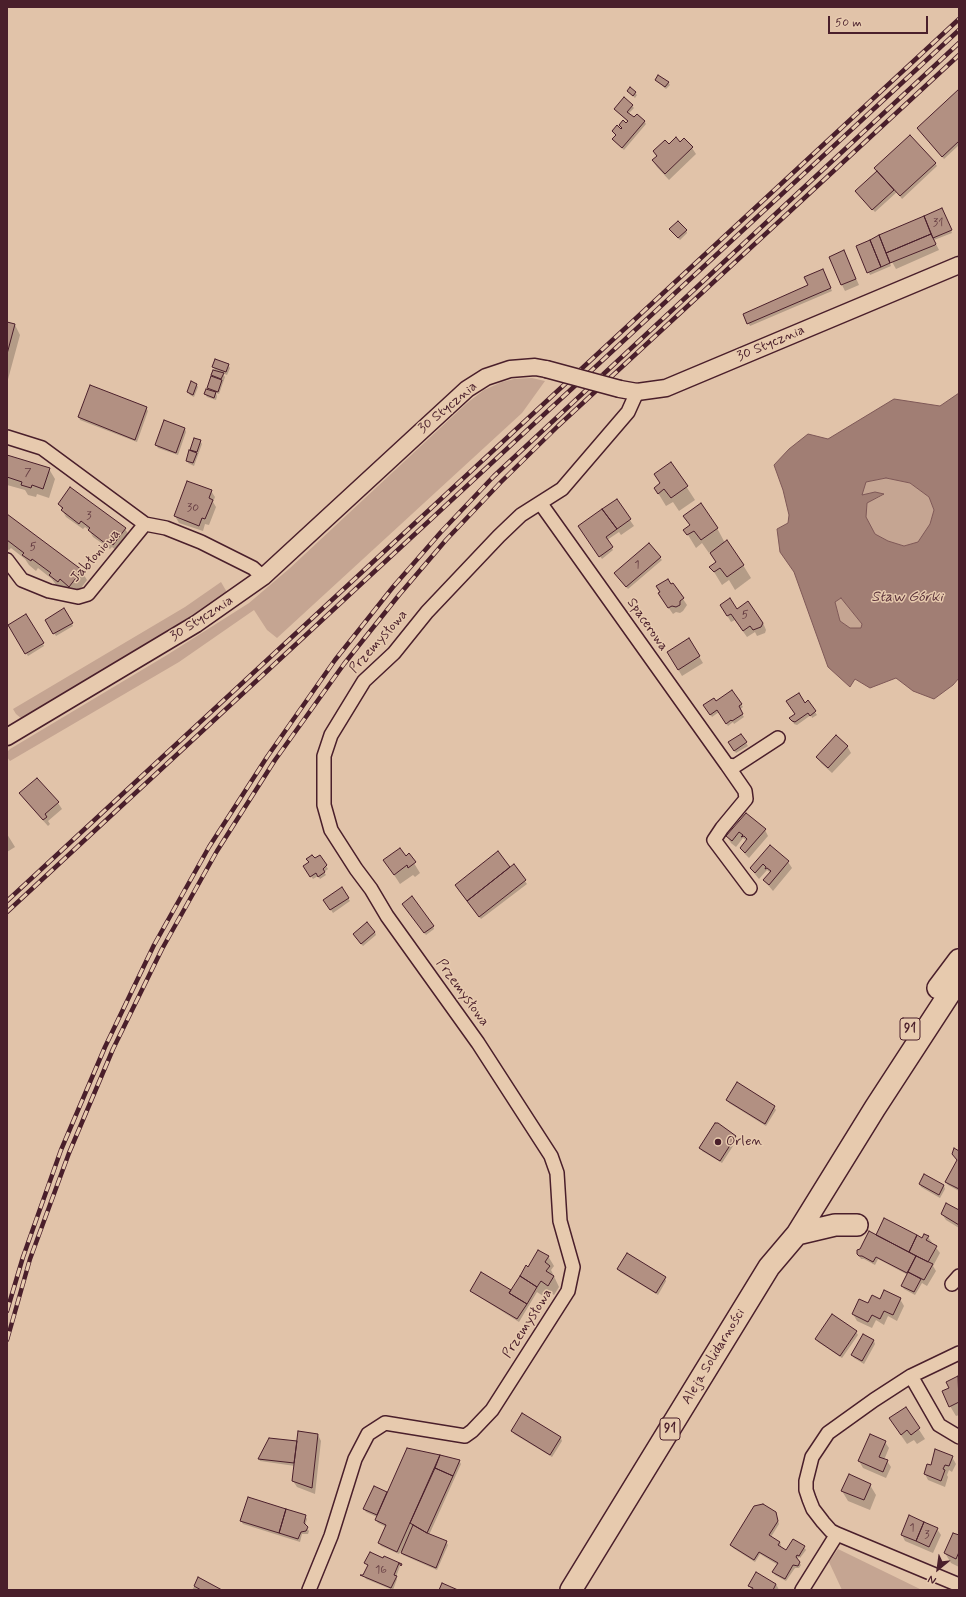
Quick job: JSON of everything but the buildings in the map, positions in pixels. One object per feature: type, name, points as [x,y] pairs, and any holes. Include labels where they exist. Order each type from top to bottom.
[{"type":"main road","name":"Aleja Solidarności","points":[[571,1590],[769,1267],[784,1230],[792,1216],[928,1001],[959,960]]},
{"type":"main road","name":"Aleja Solidarności","points":[[769,1267],[798,1234],[875,1108],[959,979]]},
{"type":"main road","points":[[798,1234],[835,1225],[857,1225]]},
{"type":"street","name":"30 Stycznia","points":[[7,737],[196,624],[263,577],[467,389],[486,377],[510,369],[523,367],[546,369],[620,389],[637,392],[666,388],[959,265]]},
{"type":"street","name":"Przemysłowa","points":[[309,1590],[331,1536],[355,1459],[368,1434],[385,1423],[465,1436],[472,1431],[492,1410],[568,1291],[573,1267],[560,1221],[557,1173],[551,1156],[478,1043],[387,916],[371,889],[331,830],[324,805],[324,756],[331,735],[364,681],[394,653],[427,612],[499,536],[521,515],[541,504],[562,489],[628,412],[637,392]]},
{"type":"street","name":"Jabłoniowa","points":[[7,437],[42,448],[145,524],[166,528],[201,542],[253,568],[263,577]]},
{"type":"street","name":"Spacerowa","points":[[541,504],[745,791],[746,799],[714,840],[750,888]]},
{"type":"street","name":"Jabłoniowa","points":[[7,560],[22,580],[50,591],[78,597],[88,594],[145,524]]},
{"type":"street","points":[[727,765],[734,766],[778,738]]},
{"type":"street","points":[[959,1353],[911,1376],[828,1433],[812,1456],[806,1481],[806,1490],[813,1509],[831,1530],[837,1534],[959,1584]]},
{"type":"street","points":[[911,1376],[939,1425],[959,1436]]},
{"type":"street","points":[[802,1590],[837,1534]]},
{"type":"shaded area","points":[[532,378],[545,381],[522,413],[277,638],[267,630],[254,610],[179,662],[10,761],[7,757],[7,752],[10,749],[167,655],[249,603],[290,568],[467,403],[484,390],[502,382],[514,379]]},
{"type":"shaded area","points":[[886,478],[910,483],[929,497],[934,510],[930,524],[919,542],[904,546],[888,541],[875,534],[865,517],[867,503],[883,495],[861,495],[866,482]]},
{"type":"shaded area","points":[[221,582],[228,594],[22,719],[16,714],[13,709],[185,607]]},
{"type":"shaded area","points":[[841,598],[862,624],[861,628],[850,628],[840,621],[835,602]]},
{"type":"shaded area","points":[[838,1549],[922,1590],[842,1590],[829,1562]]},
{"type":"water","name":"Staw Górki","points":[[959,393],[959,678],[953,685],[934,699],[913,691],[896,678],[870,688],[855,679],[850,687],[828,667],[794,572],[780,552],[777,529],[788,523],[789,515],[783,490],[774,465],[789,449],[808,434],[828,439],[894,399],[940,406]],"holes":[[[886,478],[910,483],[929,497],[934,510],[930,524],[918,542],[904,546],[888,541],[875,534],[866,517],[867,503],[884,494],[875,492],[862,495],[866,482]],[[841,598],[862,624],[861,628],[850,628],[840,621],[835,602]]]},
{"type":"railway","points":[[7,901],[959,19]]},
{"type":"railway","points":[[7,912],[959,30]]},
{"type":"railway","points":[[7,1311],[23,1257],[61,1150],[105,1047],[154,945],[209,847],[267,757],[335,660],[393,587],[441,532],[494,476],[959,43]]},
{"type":"railway","points":[[7,1340],[30,1259],[69,1153],[113,1049],[162,949],[217,851],[275,760],[344,664],[399,595],[446,540],[501,482],[558,426],[959,55]]},
{"type":"place","name":"Orlen","points":[[718,1142]]}]
